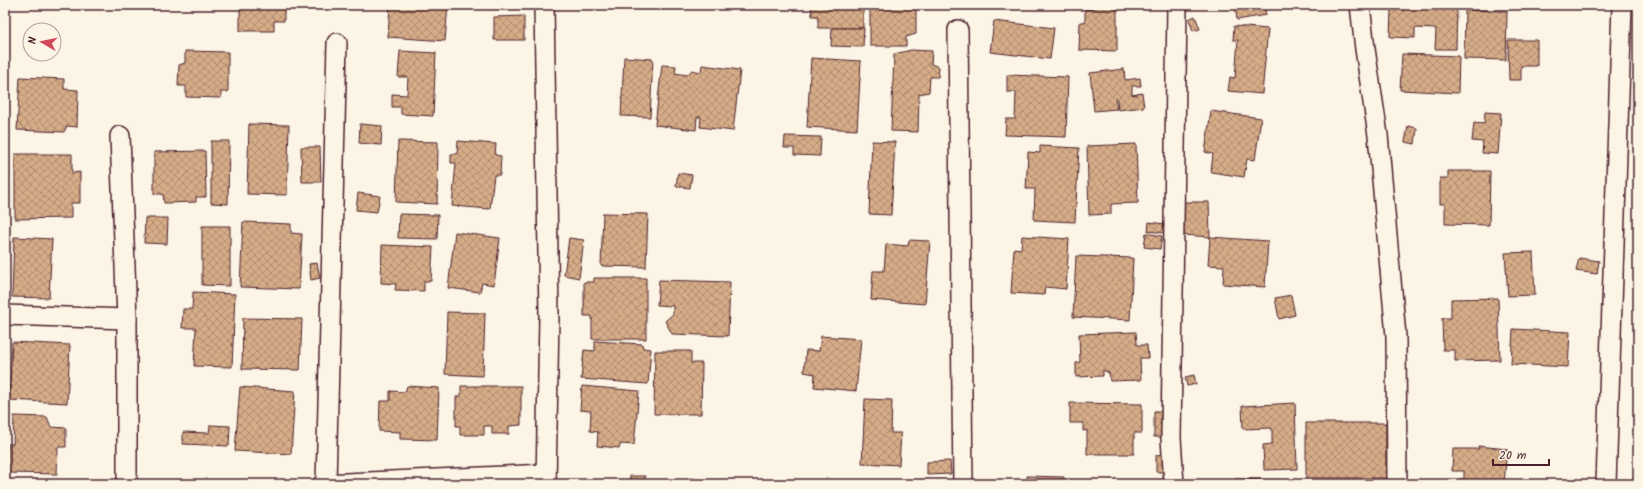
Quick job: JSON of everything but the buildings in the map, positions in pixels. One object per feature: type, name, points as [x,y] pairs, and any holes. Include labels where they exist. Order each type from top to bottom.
[{"type":"street","points":[[337,43],[325,484],[546,479],[549,316],[544,5]]},
{"type":"street","points":[[1174,484],[1171,438],[1177,5]]},
{"type":"street","points":[[1360,5],[1378,135],[1396,336],[1397,484]]},
{"type":"street","points":[[1606,484],[1622,5]]},
{"type":"street","points":[[958,30],[962,484]]},
{"type":"street","points":[[120,136],[127,319],[127,484]]},
{"type":"street","points":[[5,315],[127,319]]}]
